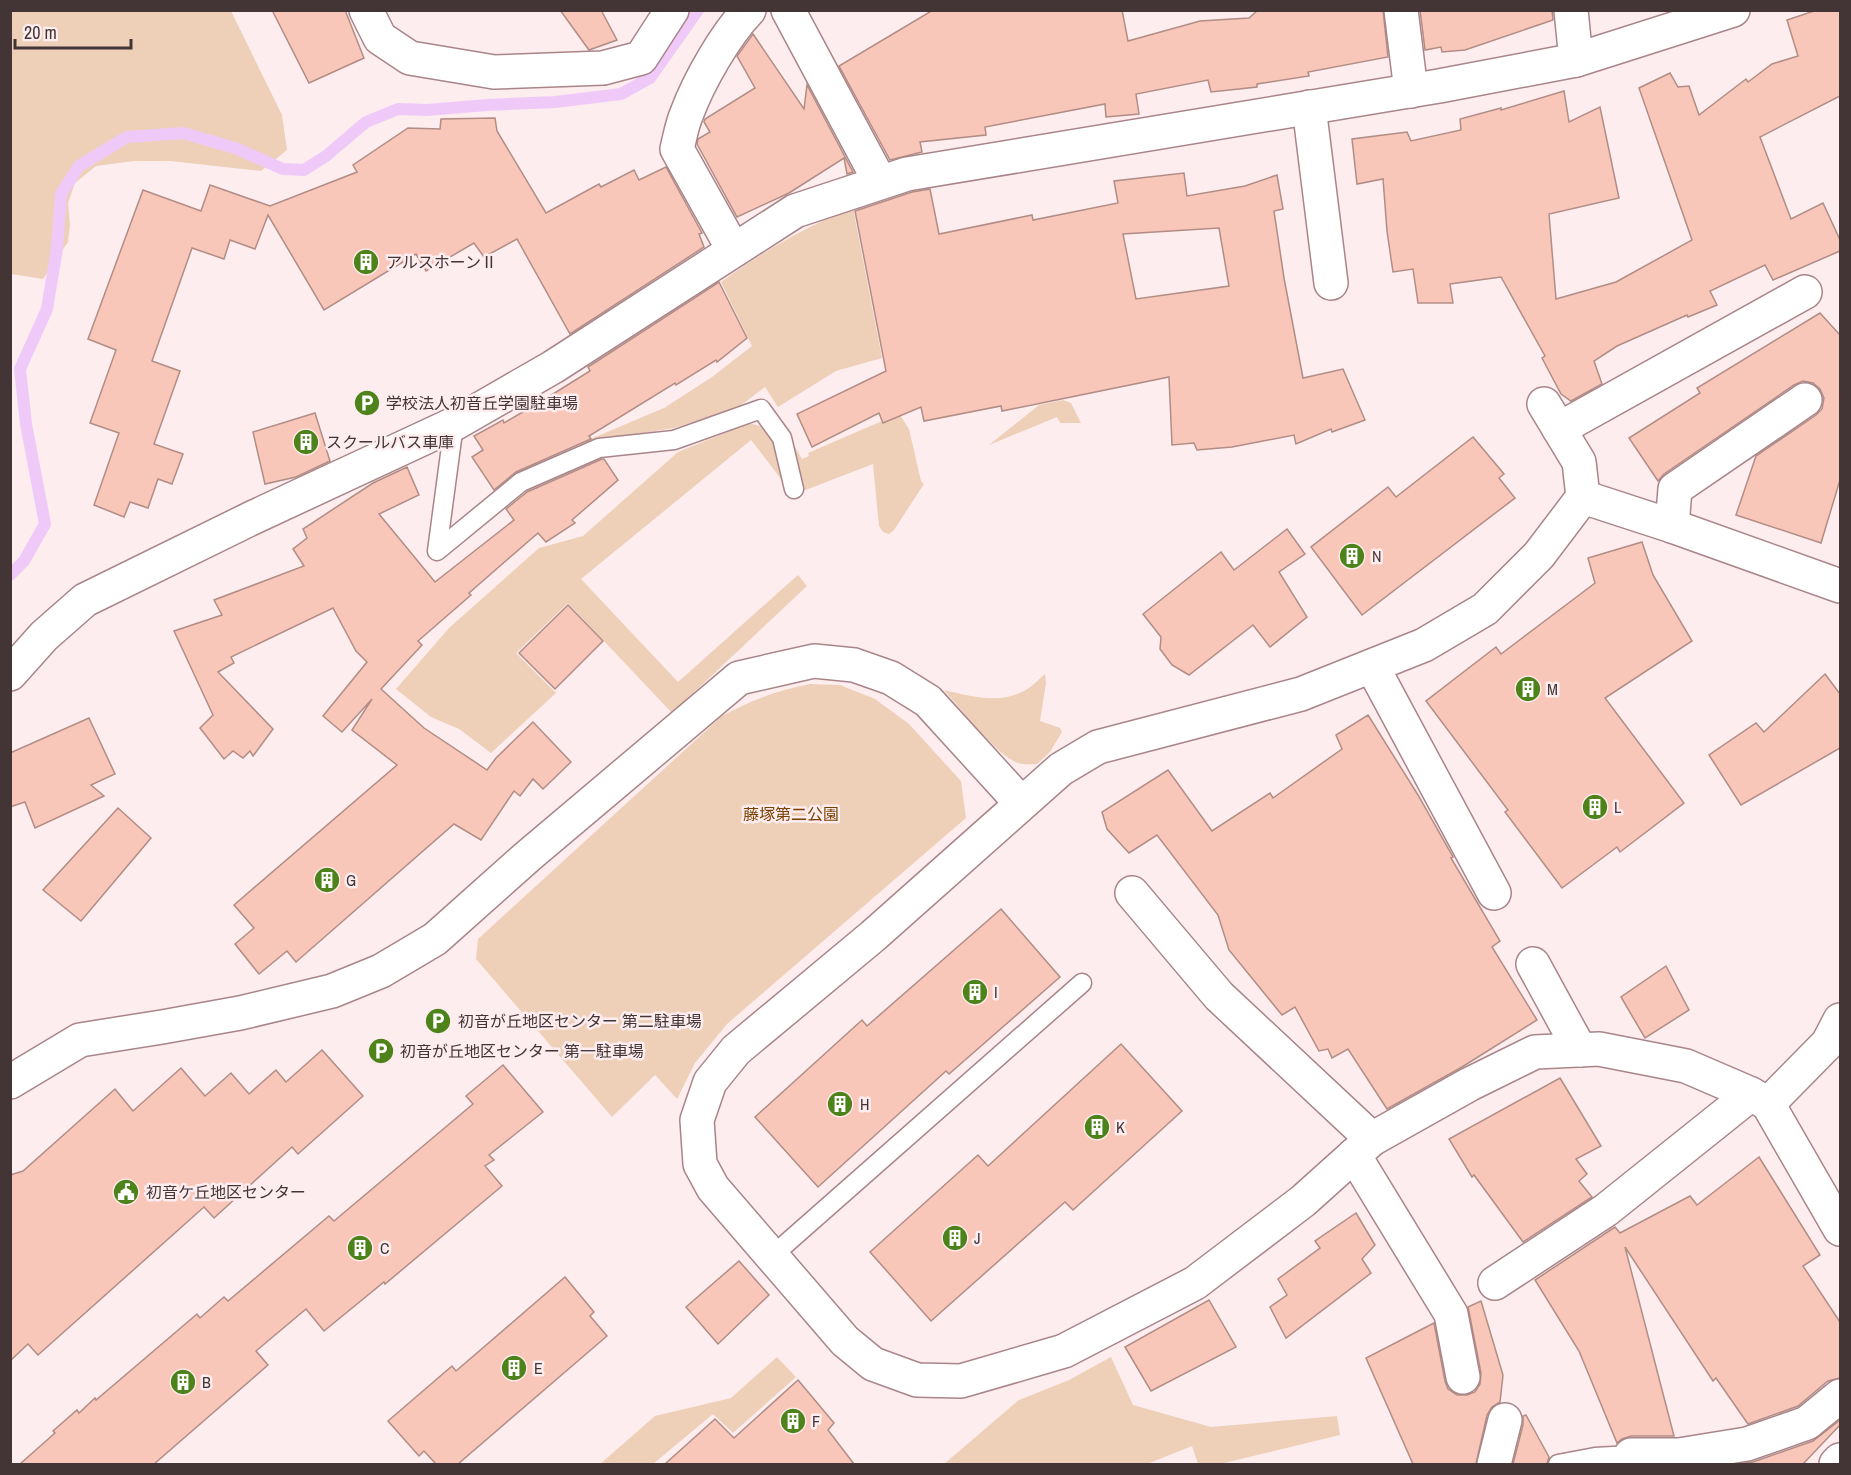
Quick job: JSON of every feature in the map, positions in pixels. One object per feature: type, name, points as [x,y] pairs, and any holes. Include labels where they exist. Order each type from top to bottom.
[{"type":"street","points":[[366,10],[380,38],[410,58],[494,72],[603,68],[641,58],[672,10]]},
{"type":"street","points":[[733,249],[677,149],[687,113],[702,81],[735,25],[749,10]]},
{"type":"street","points":[[788,10],[880,182]]},
{"type":"street","points":[[1401,10],[1411,91]]},
{"type":"street","points":[[1571,10],[1576,60]]},
{"type":"street","points":[[10,674],[44,636],[86,600],[252,518],[454,424],[553,367],[795,211],[907,174],[1411,91],[1576,60],[1733,10]]},
{"type":"street","points":[[1309,106],[1331,283]]},
{"type":"street","points":[[1804,292],[1552,416],[1579,462],[1583,497],[1539,555],[1485,609],[1424,645],[1301,694],[1098,747],[1061,769],[873,936],[736,1050],[710,1082],[697,1120],[700,1164],[713,1188],[845,1341],[873,1364],[917,1380],[961,1381],[1064,1351],[1195,1282],[1303,1201],[1363,1147],[1470,1084],[1535,1052],[1599,1049],[1686,1066],[1760,1099],[1840,1229]]},
{"type":"street","points":[[1672,526],[1675,489],[1805,400]]},
{"type":"street","points":[[1583,497],[1840,586]]},
{"type":"street","points":[[10,1082],[80,1040],[240,1013],[332,990],[381,971],[435,939],[536,850],[740,678],[814,661],[854,665],[891,678],[928,701],[1021,803]]},
{"type":"street","points":[[1372,666],[1494,893]]},
{"type":"street","points":[[1132,893],[1219,996],[1363,1147],[1451,1314],[1463,1377]]},
{"type":"street","points":[[1533,964],[1580,1050]]},
{"type":"street","points":[[1495,1283],[1606,1210],[1760,1099],[1828,1043],[1840,1020]]},
{"type":"street","points":[[1631,1455],[1679,1455],[1747,1444],[1807,1423],[1840,1396]]},
{"type":"street","points":[[1494,1464],[1505,1420]]},
{"type":"street","points":[[1836,1464],[1840,1460]]},
{"type":"lane","points":[[454,424],[437,551],[521,482],[599,448],[674,440],[761,409],[782,438],[795,489]]},
{"type":"lane","points":[[772,1256],[1082,983]]},
{"type":"lane","points":[[1558,1464],[1595,1457],[1631,1455]]},
{"type":"green space","points":[[10,11],[231,11],[282,115],[287,150],[261,171],[170,161],[134,161],[96,166],[75,183],[68,203],[70,225],[68,242],[43,279],[11,274]]},
{"type":"green space","points":[[853,208],[882,358],[836,371],[778,407],[765,387],[740,406],[674,428],[581,443],[664,408],[712,377],[752,346],[721,282],[785,240]]},
{"type":"green space","points":[[1063,400],[1071,403],[1081,423],[1060,423],[1057,417],[989,445],[1039,405]]},
{"type":"green space","points":[[900,415],[909,429],[921,481],[924,484],[894,530],[889,534],[883,532],[879,526],[873,464],[803,491],[798,490],[790,438],[802,459],[809,456],[808,453]]},
{"type":"green space","points":[[747,424],[758,425],[774,437],[782,456],[788,488],[751,440],[581,579],[678,682],[798,575],[807,586],[672,713],[568,603],[516,653],[556,693],[491,753],[459,729],[431,717],[396,689],[449,628],[539,548],[583,536],[678,452]]},
{"type":"green space","points":[[1045,674],[1046,683],[1040,721],[1060,728],[1062,732],[1050,752],[1037,764],[1018,763],[1009,759],[979,731],[944,690],[983,698],[1003,698],[1025,690]]},
{"type":"green space","name":"藤塚第二公園","points":[[810,684],[840,685],[875,699],[909,724],[961,781],[966,818],[727,1024],[695,1063],[677,1099],[655,1075],[612,1117],[476,959],[478,939],[722,716],[764,697]]},
{"type":"green space","points":[[777,1357],[796,1377],[733,1433],[713,1414],[653,1464],[600,1464],[655,1416],[731,1398]]},
{"type":"green space","points":[[1111,1357],[1133,1405],[1211,1427],[1337,1416],[1340,1435],[1220,1464],[1198,1464],[1192,1446],[1147,1464],[944,1464],[1019,1400],[1069,1380]]},
{"type":"building","points":[[272,10],[345,10],[364,58],[309,83]]},
{"type":"building","points":[[560,10],[601,10],[617,40],[589,50]]},
{"type":"building","points":[[933,10],[1122,10],[1128,41],[1200,21],[1249,18],[1258,10],[1383,10],[1388,57],[1308,72],[1309,76],[1257,84],[1257,87],[1211,92],[1208,80],[1136,94],[1139,114],[1106,117],[1105,104],[985,127],[986,135],[920,142],[922,152],[890,160],[839,66]]},
{"type":"building","points":[[1420,10],[1552,10],[1553,20],[1465,50],[1442,52],[1441,47],[1425,50]]},
{"type":"building","points":[[1817,10],[1840,10],[1840,96],[1760,137],[1791,219],[1823,203],[1840,240],[1840,251],[1773,280],[1765,265],[1710,291],[1717,305],[1688,317],[1687,315],[1617,346],[1594,361],[1602,384],[1571,401],[1561,394],[1542,358],[1545,356],[1501,277],[1450,284],[1453,303],[1418,303],[1413,269],[1393,272],[1383,179],[1357,184],[1352,139],[1407,132],[1411,141],[1461,130],[1460,119],[1501,108],[1501,110],[1564,91],[1569,122],[1600,107],[1619,198],[1549,214],[1556,299],[1616,282],[1692,240],[1639,88],[1670,73],[1678,87],[1689,86],[1699,115],[1746,79],[1748,82],[1772,64],[1798,56],[1787,20]]},
{"type":"building","points":[[753,34],[804,109],[807,85],[853,172],[847,174],[844,158],[789,193],[737,217],[697,144],[698,139],[710,132],[704,122],[705,119],[755,88],[737,56]]},
{"type":"building","points":[[495,118],[497,131],[546,213],[599,184],[601,187],[634,170],[639,180],[666,167],[702,233],[699,234],[704,247],[570,334],[517,239],[484,257],[474,243],[426,271],[416,254],[324,310],[268,215],[255,249],[230,240],[224,259],[192,248],[152,361],[180,371],[154,444],[183,454],[172,484],[158,479],[148,508],[130,502],[124,517],[94,505],[119,433],[90,423],[116,350],[88,339],[143,190],[201,211],[210,185],[270,206],[357,172],[353,165],[408,128],[440,129],[441,119]]},
{"type":"building","points":[[1184,173],[1187,196],[1245,186],[1277,175],[1283,209],[1274,211],[1303,378],[1343,369],[1365,420],[1332,432],[1331,429],[1296,444],[1294,435],[1232,447],[1197,450],[1194,443],[1172,445],[1169,377],[1002,411],[1001,406],[924,421],[921,407],[883,423],[879,413],[812,447],[797,414],[886,371],[855,211],[912,192],[930,189],[939,234],[1032,215],[1033,220],[1118,203],[1114,181]],"holes":[[[1219,228],[1229,286],[1136,299],[1123,234]]]},
{"type":"building","points":[[719,282],[747,338],[717,362],[716,360],[676,385],[675,383],[589,436],[591,439],[516,472],[494,490],[472,457],[483,450],[474,436],[503,420],[504,423],[590,371],[588,367]]},
{"type":"building","points":[[1820,313],[1840,335],[1840,480],[1821,543],[1736,515],[1756,456],[1822,409],[1824,398],[1820,389],[1813,383],[1803,381],[1794,385],[1664,474],[1658,481],[1629,438],[1700,393],[1697,388]]},
{"type":"building","points":[[315,413],[330,461],[296,477],[265,484],[253,432]]},
{"type":"building","points":[[1473,437],[1504,474],[1499,478],[1515,498],[1362,615],[1311,547],[1388,487],[1396,497]]},
{"type":"building","points":[[602,459],[618,480],[572,520],[575,523],[546,542],[538,533],[469,593],[471,595],[418,641],[422,645],[381,689],[424,728],[487,770],[496,758],[533,722],[571,762],[543,789],[533,779],[520,796],[514,791],[481,840],[454,824],[296,962],[287,951],[259,974],[235,944],[254,928],[234,905],[397,765],[352,730],[372,699],[342,732],[323,716],[367,662],[356,651],[333,608],[231,657],[234,663],[218,672],[273,729],[253,756],[250,751],[243,758],[233,751],[224,759],[200,728],[213,715],[174,631],[222,615],[214,600],[304,566],[293,549],[307,538],[303,529],[373,483],[407,467],[419,495],[379,514],[435,582],[514,520],[506,509],[527,492]]},
{"type":"building","points":[[1287,529],[1305,554],[1279,572],[1307,617],[1270,647],[1253,625],[1189,675],[1172,665],[1160,649],[1161,637],[1143,614],[1221,552],[1234,570]]},
{"type":"building","points":[[1642,542],[1653,575],[1692,641],[1605,698],[1684,803],[1620,852],[1617,847],[1562,888],[1505,812],[1508,810],[1426,701],[1496,647],[1501,654],[1595,583],[1588,558]]},
{"type":"building","points":[[568,605],[603,641],[555,689],[519,653]]},
{"type":"building","points":[[1825,674],[1840,694],[1840,748],[1741,805],[1709,755],[1756,723],[1764,732]]},
{"type":"building","points":[[1368,715],[1418,795],[1453,857],[1451,858],[1500,941],[1492,947],[1537,1020],[1462,1067],[1387,1109],[1348,1049],[1332,1058],[1328,1049],[1319,1051],[1295,1007],[1282,1015],[1229,950],[1218,915],[1157,835],[1129,853],[1107,829],[1102,812],[1168,770],[1212,831],[1270,793],[1273,798],[1342,749],[1336,735]]},
{"type":"building","points":[[89,718],[115,774],[91,785],[104,796],[35,828],[25,802],[10,807],[10,753]]},
{"type":"building","points":[[118,808],[151,838],[81,921],[43,890]]},
{"type":"building","points":[[1001,909],[1060,977],[949,1074],[946,1071],[818,1187],[755,1117],[862,1020],[867,1026]]},
{"type":"building","points":[[1666,966],[1689,1010],[1645,1038],[1621,997]]},
{"type":"building","points":[[1121,1044],[1182,1111],[1073,1210],[1065,1202],[931,1321],[870,1252],[978,1155],[988,1166]]},
{"type":"building","name":"初音ケ丘地区センター","points":[[322,1050],[363,1096],[298,1154],[292,1147],[214,1218],[204,1207],[38,1355],[28,1344],[10,1361],[10,1175],[23,1171],[115,1089],[133,1111],[181,1068],[205,1096],[231,1073],[249,1094],[276,1070],[286,1082]]},
{"type":"building","points":[[503,1065],[543,1112],[489,1155],[494,1160],[485,1166],[502,1186],[385,1284],[384,1282],[324,1331],[306,1309],[256,1351],[268,1365],[154,1464],[20,1464],[77,1410],[79,1413],[95,1398],[96,1400],[197,1314],[200,1318],[224,1297],[228,1301],[329,1216],[334,1221],[473,1104],[466,1096]]},
{"type":"building","points":[[1560,1078],[1601,1146],[1576,1159],[1587,1174],[1579,1181],[1592,1197],[1523,1242],[1474,1175],[1472,1177],[1449,1139]]},
{"type":"building","points":[[1759,1157],[1820,1255],[1803,1266],[1840,1322],[1840,1378],[1828,1381],[1798,1406],[1748,1424],[1716,1378],[1713,1381],[1625,1247],[1674,1436],[1631,1436],[1617,1443],[1579,1351],[1535,1280],[1615,1227],[1620,1233],[1690,1196],[1697,1205]]},
{"type":"building","points":[[1356,1213],[1375,1245],[1362,1259],[1371,1273],[1286,1338],[1270,1307],[1287,1295],[1278,1279],[1320,1248],[1315,1241]]},
{"type":"building","points":[[739,1261],[769,1295],[718,1344],[686,1307]]},
{"type":"building","name":"E","points":[[565,1277],[594,1312],[590,1316],[607,1336],[458,1464],[436,1464],[424,1451],[419,1456],[388,1421],[452,1366],[456,1371]]},
{"type":"building","points":[[1209,1300],[1236,1347],[1151,1391],[1125,1347]]},
{"type":"building","points":[[1481,1301],[1503,1375],[1500,1402],[1492,1407],[1487,1415],[1476,1464],[1413,1464],[1366,1358],[1434,1323],[1448,1389],[1457,1395],[1475,1392],[1480,1384],[1481,1373],[1468,1307]]},
{"type":"building","name":"F","points":[[798,1380],[834,1423],[828,1430],[854,1464],[665,1464],[715,1419],[734,1438]]},
{"type":"building","points":[[1526,1415],[1549,1457],[1547,1464],[1513,1464],[1523,1425],[1523,1416]]},
{"type":"building","points":[[1840,1420],[1840,1425],[1803,1464],[1738,1464],[1753,1462],[1813,1441]]},
{"type":"waterway","points":[[10,575],[24,561],[45,524],[26,424],[20,369],[47,309],[57,249],[61,194],[79,166],[127,137],[183,133],[235,148],[283,169],[304,170],[326,156],[366,122],[398,109],[427,110],[555,102],[621,94],[650,78],[698,10]]},
{"type":"place","name":"アルスホーンⅡ","points":[[366,262]]},
{"type":"place","name":"学校法人初音丘学園駐車場","points":[[367,403]]},
{"type":"place","name":"スクールバス車庫","points":[[306,442]]},
{"type":"place","name":"N","points":[[1352,556]]},
{"type":"place","name":"M","points":[[1528,689]]},
{"type":"place","name":"L","points":[[1595,807]]},
{"type":"place","name":"G","points":[[327,880]]},
{"type":"place","name":"I","points":[[975,992]]},
{"type":"place","name":"初音が丘地区センター 第二駐車場","points":[[438,1021]]},
{"type":"place","name":"初音が丘地区センター 第一駐車場","points":[[381,1051]]},
{"type":"place","name":"H","points":[[840,1104]]},
{"type":"place","name":"K","points":[[1097,1127]]},
{"type":"place","name":"初音ケ丘地区センター","points":[[126,1192]]},
{"type":"place","name":"J","points":[[955,1238]]},
{"type":"place","name":"C","points":[[360,1248]]},
{"type":"place","name":"E","points":[[514,1368]]},
{"type":"place","name":"B","points":[[183,1382]]},
{"type":"place","name":"F","points":[[793,1421]]}]
